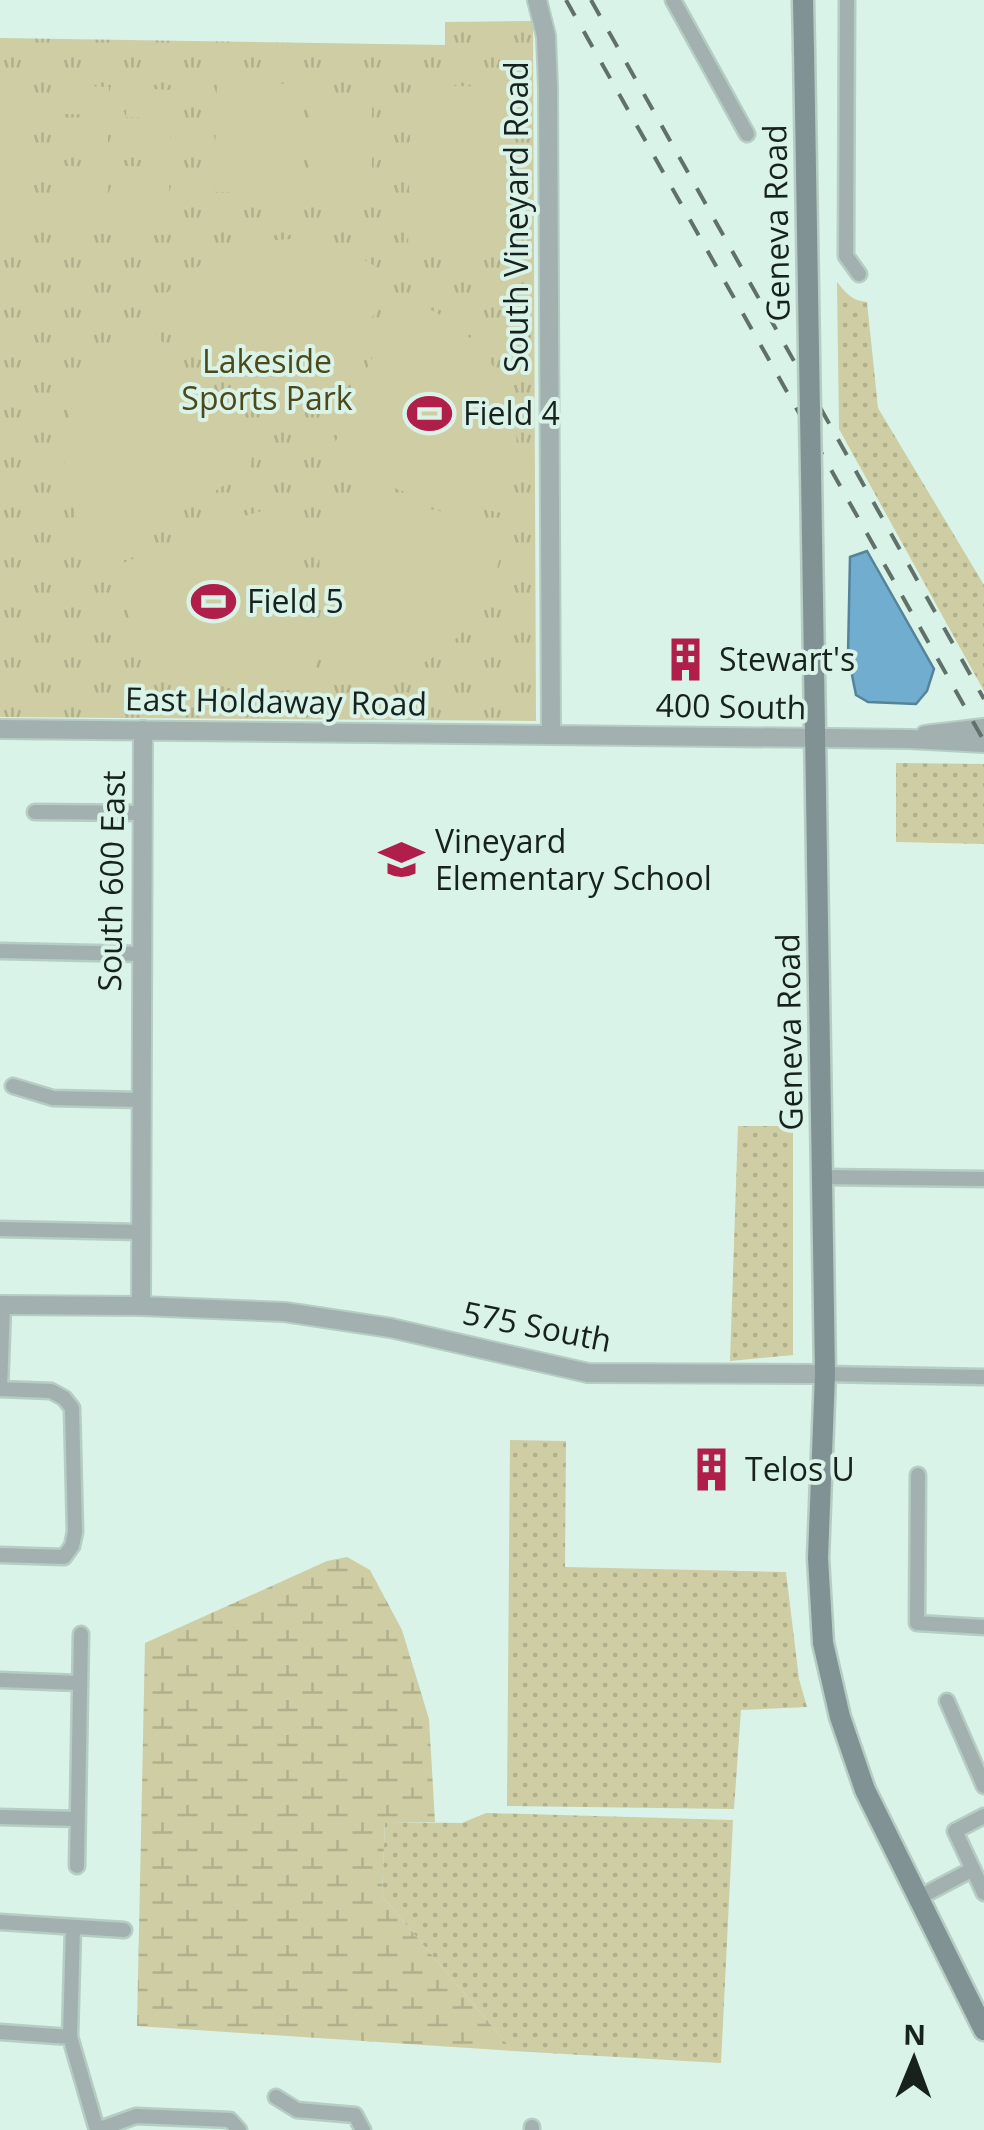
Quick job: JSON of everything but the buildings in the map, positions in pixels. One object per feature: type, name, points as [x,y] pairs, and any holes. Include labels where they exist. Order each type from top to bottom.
[{"type":"main road","name":"Geneva Road","points":[[803,0],[825,1374],[818,1558],[826,1657],[840,1717],[865,1790],[984,2030]]},
{"type":"street","name":"South Vineyard Road","points":[[537,0],[546,36],[548,105],[551,735]]},
{"type":"street","points":[[847,0],[846,256],[859,274]]},
{"type":"street","points":[[680,2],[747,134]]},
{"type":"street","name":"400 South","points":[[910,739],[984,728]]},
{"type":"street","name":"East Holdaway Road","points":[[0,729],[551,735]]},
{"type":"street","name":"South 600 East","points":[[141,1306],[143,730]]},
{"type":"street","name":"400 South","points":[[551,735],[984,743]]},
{"type":"street","points":[[35,812],[143,814]]},
{"type":"street","points":[[0,951],[141,954]]},
{"type":"street","points":[[13,1086],[53,1098],[140,1100]]},
{"type":"street","points":[[822,1177],[984,1179]]},
{"type":"street","points":[[0,1229],[141,1232]]},
{"type":"street","points":[[0,1555],[64,1557],[75,1532],[72,1408],[51,1391],[0,1389],[2,1305]]},
{"type":"street","name":"575 South","points":[[2,1305],[285,1312],[373,1325],[588,1373],[984,1377]]},
{"type":"street","points":[[918,1475],[917,1623],[984,1627]]},
{"type":"street","points":[[77,1866],[81,1634]]},
{"type":"street","points":[[0,1680],[79,1683]]},
{"type":"street","points":[[946,1701],[984,1786]]},
{"type":"street","points":[[984,1816],[955,1831],[984,1893]]},
{"type":"street","points":[[0,1817],[78,1819]]},
{"type":"street","points":[[918,1898],[973,1869]]},
{"type":"street","points":[[0,1922],[124,1930]]},
{"type":"street","points":[[73,1927],[70,2037],[97,2130],[136,2116],[230,2120],[239,2129]]},
{"type":"street","points":[[0,2032],[70,2037]]},
{"type":"street","points":[[276,2098],[297,2110],[354,2115],[363,2130]]},
{"type":"green space","name":"Lakeside Sports Park","points":[[533,21],[536,721],[0,717],[0,38],[445,45],[445,22]]},
{"type":"green space","points":[[0,75],[28,75],[25,248],[0,248]]},
{"type":"green space","points":[[217,82],[295,84],[292,194],[214,192]]},
{"type":"green space","points":[[63,85],[109,87],[108,115],[63,114]]},
{"type":"green space","points":[[411,85],[505,87],[502,251],[408,249]]},
{"type":"green space","points":[[127,88],[173,90],[172,118],[126,117]]},
{"type":"green space","points":[[310,101],[372,101],[372,194],[310,194]]},
{"type":"green space","points":[[62,125],[108,127],[108,155],[62,154]]},
{"type":"green space","points":[[125,127],[171,128],[170,156],[124,155]]},
{"type":"green space","points":[[63,166],[109,167],[108,195],[62,194]]},
{"type":"green space","points":[[124,166],[170,167],[169,195],[123,194]]},
{"type":"green space","points":[[63,204],[109,205],[108,234],[62,233]]},
{"type":"green space","points":[[124,205],[170,207],[169,235],[123,234]]},
{"type":"green space","points":[[292,239],[346,252],[395,280],[341,368],[295,425],[283,427],[227,381],[156,305],[185,276],[216,256],[252,244]]},
{"type":"green space","points":[[837,282],[853,298],[867,302],[878,408],[984,585],[984,691],[839,429]]},
{"type":"green space","name":"Field 4","points":[[405,298],[438,313],[465,333],[503,383],[513,413],[517,445],[515,479],[506,514],[405,492],[335,467],[330,457],[356,388]]},
{"type":"green space","points":[[142,319],[210,396],[252,458],[250,469],[188,508],[95,552],[78,520],[68,488],[64,456],[67,425],[92,367]]},
{"type":"green space","name":"Field 4","points":[[329,501],[403,504],[504,523],[489,591],[473,619],[427,661],[398,674],[329,685],[319,582],[321,509]]},
{"type":"green space","name":"Field 5","points":[[275,507],[285,512],[304,582],[318,684],[282,691],[249,691],[217,685],[188,673],[163,655],[141,631],[123,603],[109,569],[204,528]]},
{"type":"green space","points":[[896,763],[984,764],[984,844],[896,842]]},
{"type":"green space","points":[[738,1126],[793,1126],[793,1355],[730,1361]]},
{"type":"green space","points":[[510,1440],[566,1441],[565,1567],[786,1572],[799,1679],[807,1707],[741,1710],[734,1809],[507,1806]]},
{"type":"green space","points":[[347,1557],[370,1570],[402,1630],[429,1719],[435,1822],[385,1822],[382,1896],[513,2051],[137,2026],[145,1643],[327,1561]]},
{"type":"green space","points":[[486,1813],[733,1820],[721,2063],[513,2051],[382,1896],[385,1822],[462,1823]]},
{"type":"water","points":[[867,551],[934,669],[927,691],[916,704],[868,702],[856,695],[848,655],[850,557]]},
{"type":"railway","points":[[566,0],[984,741]]},
{"type":"railway","points":[[591,0],[984,699]]},
{"type":"place","name":"Field 4","points":[[430,414]]},
{"type":"place","name":"Field 5","points":[[214,602]]},
{"type":"place","name":"Stewart's","points":[[686,660]]},
{"type":"place","name":"Vineyard Elementary School","points":[[402,860]]},
{"type":"place","name":"Telos U","points":[[712,1470]]}]
